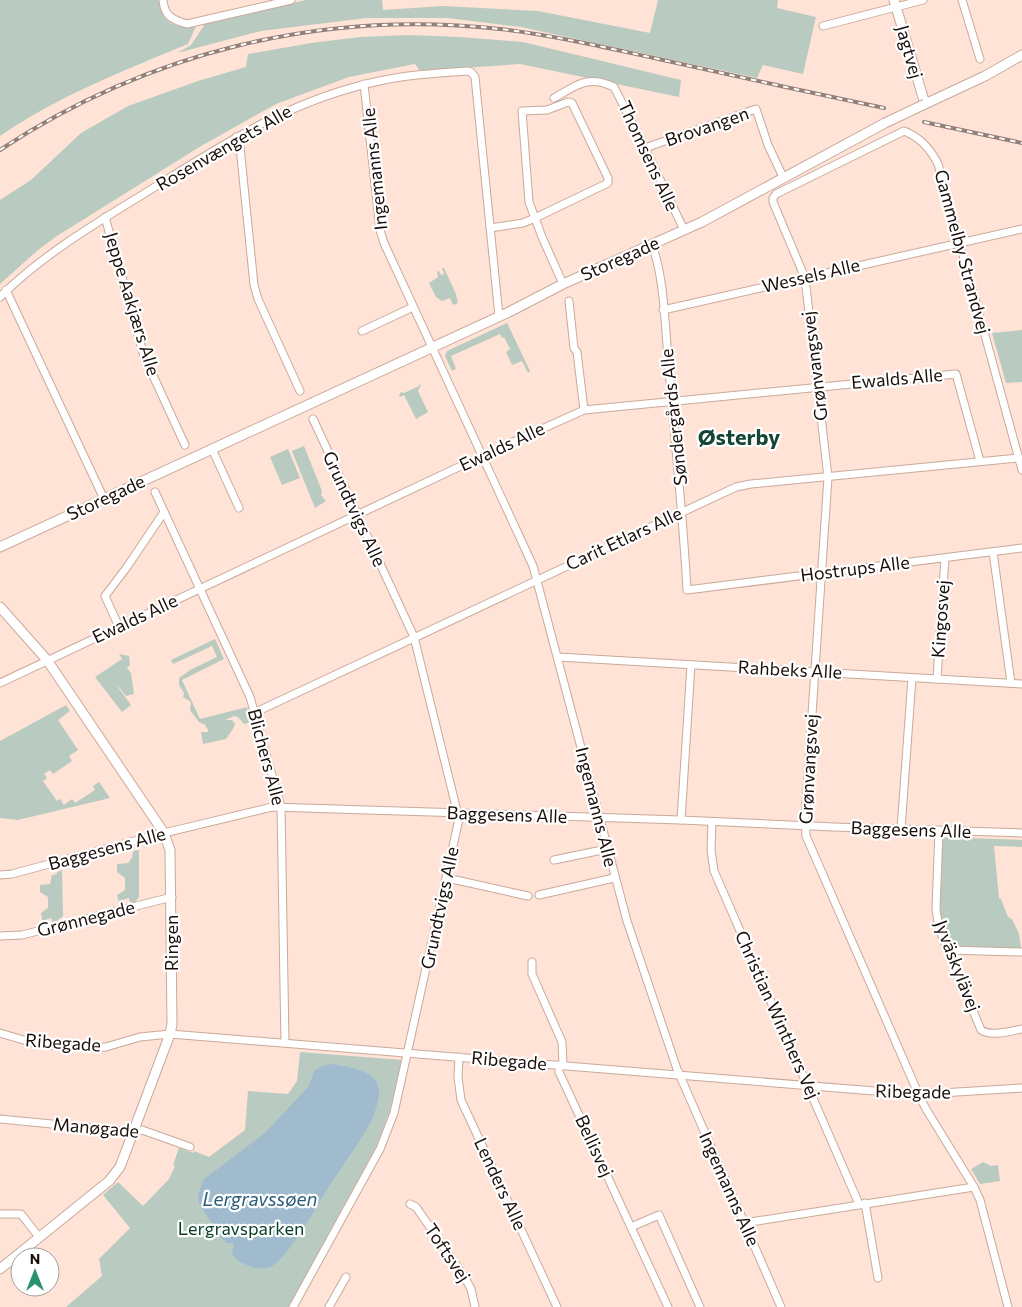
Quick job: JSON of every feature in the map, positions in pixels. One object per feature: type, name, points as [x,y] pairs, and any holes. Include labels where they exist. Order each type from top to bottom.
[{"type":"street","points":[[163,0],[164,10],[173,20],[187,24],[279,1],[291,0]]},
{"type":"street","points":[[823,26],[895,4],[923,0]]},
{"type":"street","points":[[962,0],[980,59]]},
{"type":"street","name":"Jagtvej","points":[[895,4],[925,104]]},
{"type":"street","name":"Storegade","points":[[0,547],[499,316],[563,284],[684,230],[885,123],[985,76],[1022,55]]},
{"type":"street","name":"Rosenvængets Alle","points":[[0,296],[49,255],[105,217],[265,121],[325,95],[364,84],[416,74],[467,71],[475,77],[499,316]]},
{"type":"street","name":"Thomsens Alle","points":[[554,98],[575,84],[583,82],[595,82],[614,87],[684,230]]},
{"type":"street","name":"Ingemanns Alle","points":[[364,84],[382,237],[533,566],[614,878],[627,921],[680,1075],[781,1307]]},
{"type":"street","points":[[490,228],[523,223],[535,218],[608,184],[608,178],[572,103],[568,102],[547,110],[522,111],[529,202],[535,218],[563,284]]},
{"type":"street","name":"Brovangen","points":[[645,148],[756,109],[768,145],[783,177]]},
{"type":"street","name":"Gammelby Strandvej","points":[[774,196],[904,131],[913,134],[931,151],[938,164],[1022,470]]},
{"type":"street","points":[[236,137],[240,147],[254,285],[258,299],[300,391]]},
{"type":"street","name":"Grønvangsvej","points":[[774,196],[773,202],[804,278],[828,477],[805,825],[806,836],[918,1093],[980,1200],[1008,1307]]},
{"type":"street","name":"Jeppe Aakjærs Alle","points":[[105,217],[144,356],[185,445]]},
{"type":"street","name":"Wessels Alle","points":[[663,310],[895,256],[959,244],[1022,229]]},
{"type":"street","name":"Søndergårds Alle","points":[[652,245],[657,259],[663,310],[683,511],[687,590]]},
{"type":"street","points":[[6,290],[104,499]]},
{"type":"street","points":[[570,300],[574,348],[577,352],[584,410]]},
{"type":"street","points":[[362,331],[413,307]]},
{"type":"street","name":"Ewalds Alle","points":[[0,682],[584,410],[956,374],[980,461]]},
{"type":"street","name":"Grundtvigs Alle","points":[[293,1307],[380,1149],[394,1113],[459,819],[414,637],[313,419]]},
{"type":"street","points":[[212,449],[239,508]]},
{"type":"street","name":"Carit Etlars Alle","points":[[256,712],[736,487],[980,461],[1020,460]]},
{"type":"street","name":"Blichers Alle","points":[[155,492],[256,712],[281,808],[285,1043]]},
{"type":"street","points":[[119,627],[105,596],[164,512]]},
{"type":"street","name":"Hostrups Alle","points":[[687,590],[1022,548]]},
{"type":"street","points":[[993,552],[1011,683]]},
{"type":"street","name":"Kingosvej","points":[[937,679],[945,558]]},
{"type":"street","name":"Ringen","points":[[0,607],[47,660],[164,833],[170,850],[172,897],[172,1024],[170,1034],[120,1167],[109,1181],[0,1269]]},
{"type":"street","name":"Rahbeks Alle","points":[[558,657],[1022,684]]},
{"type":"street","points":[[681,820],[691,665]]},
{"type":"street","points":[[901,829],[912,678]]},
{"type":"street","name":"Baggesens Alle","points":[[0,875],[12,874],[164,833],[272,807],[1022,833]]},
{"type":"street","name":"Christian Winthers Vej","points":[[712,822],[711,850],[714,871],[807,1086],[862,1204],[878,1278]]},
{"type":"street","name":"Jyväskylävej","points":[[939,830],[936,909],[939,929],[947,950],[981,1030],[990,1033],[1022,1029]]},
{"type":"street","points":[[554,860],[607,849]]},
{"type":"street","points":[[447,878],[528,896]]},
{"type":"street","points":[[539,895],[614,878]]},
{"type":"street","name":"Grønnegade","points":[[0,936],[22,935],[172,897]]},
{"type":"street","points":[[947,950],[1022,952]]},
{"type":"street","name":"Bellisvej","points":[[532,962],[532,974],[562,1042],[559,1072],[668,1307]]},
{"type":"street","name":"Ribegade","points":[[0,1034],[37,1044],[92,1048],[106,1047],[140,1037],[170,1034],[807,1086],[918,1093],[982,1092],[1022,1088]]},
{"type":"street","name":"Lenders Alle","points":[[459,1057],[458,1077],[461,1100],[557,1307]]},
{"type":"street","name":"Manøgade","points":[[0,1119],[134,1132],[142,1130],[190,1147]]},
{"type":"street","points":[[744,1223],[974,1187]]},
{"type":"street","name":"Toftsvej","points":[[410,1204],[416,1207],[465,1278],[471,1289],[475,1307]]},
{"type":"street","points":[[0,1214],[21,1214],[39,1237]]},
{"type":"street","points":[[631,1227],[659,1214],[700,1307]]},
{"type":"street","points":[[329,1307],[346,1277]]},
{"type":"green space","points":[[0,0],[160,0],[163,14],[170,23],[182,26],[196,26],[188,44],[68,96],[0,136]]},
{"type":"green space","points":[[306,0],[382,0],[383,10],[444,6],[538,11],[650,33],[658,0],[778,0],[777,8],[816,17],[803,74],[763,65],[757,78],[521,27],[448,18],[367,18],[261,31],[177,53],[191,45],[205,24]]},
{"type":"green space","points":[[409,35],[523,42],[681,80],[679,97],[520,64],[420,71],[415,64],[349,77],[276,104],[201,146],[57,236],[38,250],[0,284],[0,200],[31,180],[81,133],[128,106],[198,81],[246,67],[248,54],[360,37]]},
{"type":"green space","points":[[442,268],[444,268],[456,294],[458,303],[453,305],[450,298],[442,301],[436,297],[429,283],[438,277],[437,272],[439,271],[441,275],[444,274]]},
{"type":"green space","points":[[507,323],[530,371],[528,373],[522,361],[512,365],[506,352],[510,349],[504,337],[502,338],[500,334],[451,356],[456,369],[452,371],[445,356],[447,351]]},
{"type":"green space","points":[[1022,330],[1022,382],[1006,383],[992,333]]},
{"type":"green space","points":[[420,384],[418,391],[428,412],[416,419],[404,395],[400,397],[399,395],[401,392],[404,393]]},
{"type":"green space","points":[[304,446],[322,491],[321,495],[326,501],[315,508],[292,451]]},
{"type":"green space","points":[[288,449],[300,478],[282,485],[270,457]]},
{"type":"green space","points":[[215,639],[224,659],[182,680],[200,719],[247,707],[251,722],[244,724],[238,717],[234,716],[225,720],[232,720],[235,724],[226,739],[203,744],[201,732],[208,732],[208,730],[190,710],[191,702],[183,697],[184,693],[179,685],[179,678],[190,670],[217,657],[212,646],[173,664],[171,660]]},
{"type":"green space","points":[[119,654],[129,656],[130,665],[127,668],[131,673],[134,694],[126,696],[118,687],[131,705],[122,712],[95,677],[122,659]]},
{"type":"green space","points":[[66,705],[70,711],[58,720],[78,750],[69,756],[72,761],[53,774],[50,770],[44,774],[47,778],[43,781],[57,801],[60,799],[64,805],[72,799],[75,803],[95,790],[93,786],[99,782],[110,798],[18,820],[0,818],[0,741]]},
{"type":"green space","points":[[941,837],[1022,840],[1022,847],[994,846],[999,898],[1019,934],[1021,948],[949,947],[940,907]]},
{"type":"green space","points":[[139,850],[139,897],[135,902],[130,903],[129,898],[122,900],[123,904],[119,904],[117,895],[125,890],[125,878],[117,872],[117,864],[128,863],[132,858],[133,851]]},
{"type":"green space","points":[[62,870],[63,916],[53,924],[51,918],[45,920],[46,923],[43,924],[41,913],[48,908],[48,897],[40,892],[40,885],[50,884],[52,875]]},
{"type":"green space","name":"Lergravsparken","points":[[300,1052],[402,1060],[390,1110],[377,1145],[289,1307],[66,1307],[102,1276],[99,1259],[130,1228],[103,1195],[118,1182],[143,1206],[169,1179],[175,1166],[173,1165],[179,1148],[209,1157],[245,1130],[248,1091],[288,1094],[297,1081]]},
{"type":"green space","points":[[983,1162],[991,1166],[998,1165],[1000,1181],[980,1184],[971,1169]]},
{"type":"water","name":"Lergravssøen","points":[[331,1064],[360,1070],[377,1082],[379,1092],[374,1115],[306,1224],[280,1260],[267,1268],[256,1268],[244,1264],[232,1254],[234,1245],[227,1243],[215,1232],[199,1203],[199,1194],[204,1179],[265,1133],[308,1087],[315,1070]]},
{"type":"railway","points":[[0,150],[57,116],[116,87],[177,63],[240,45],[303,33],[368,26],[434,24],[500,29],[539,35],[884,108]]},
{"type":"railway","points":[[924,122],[1022,143]]},
{"type":"district","name":"Østerby","points":[[739,437]]}]
